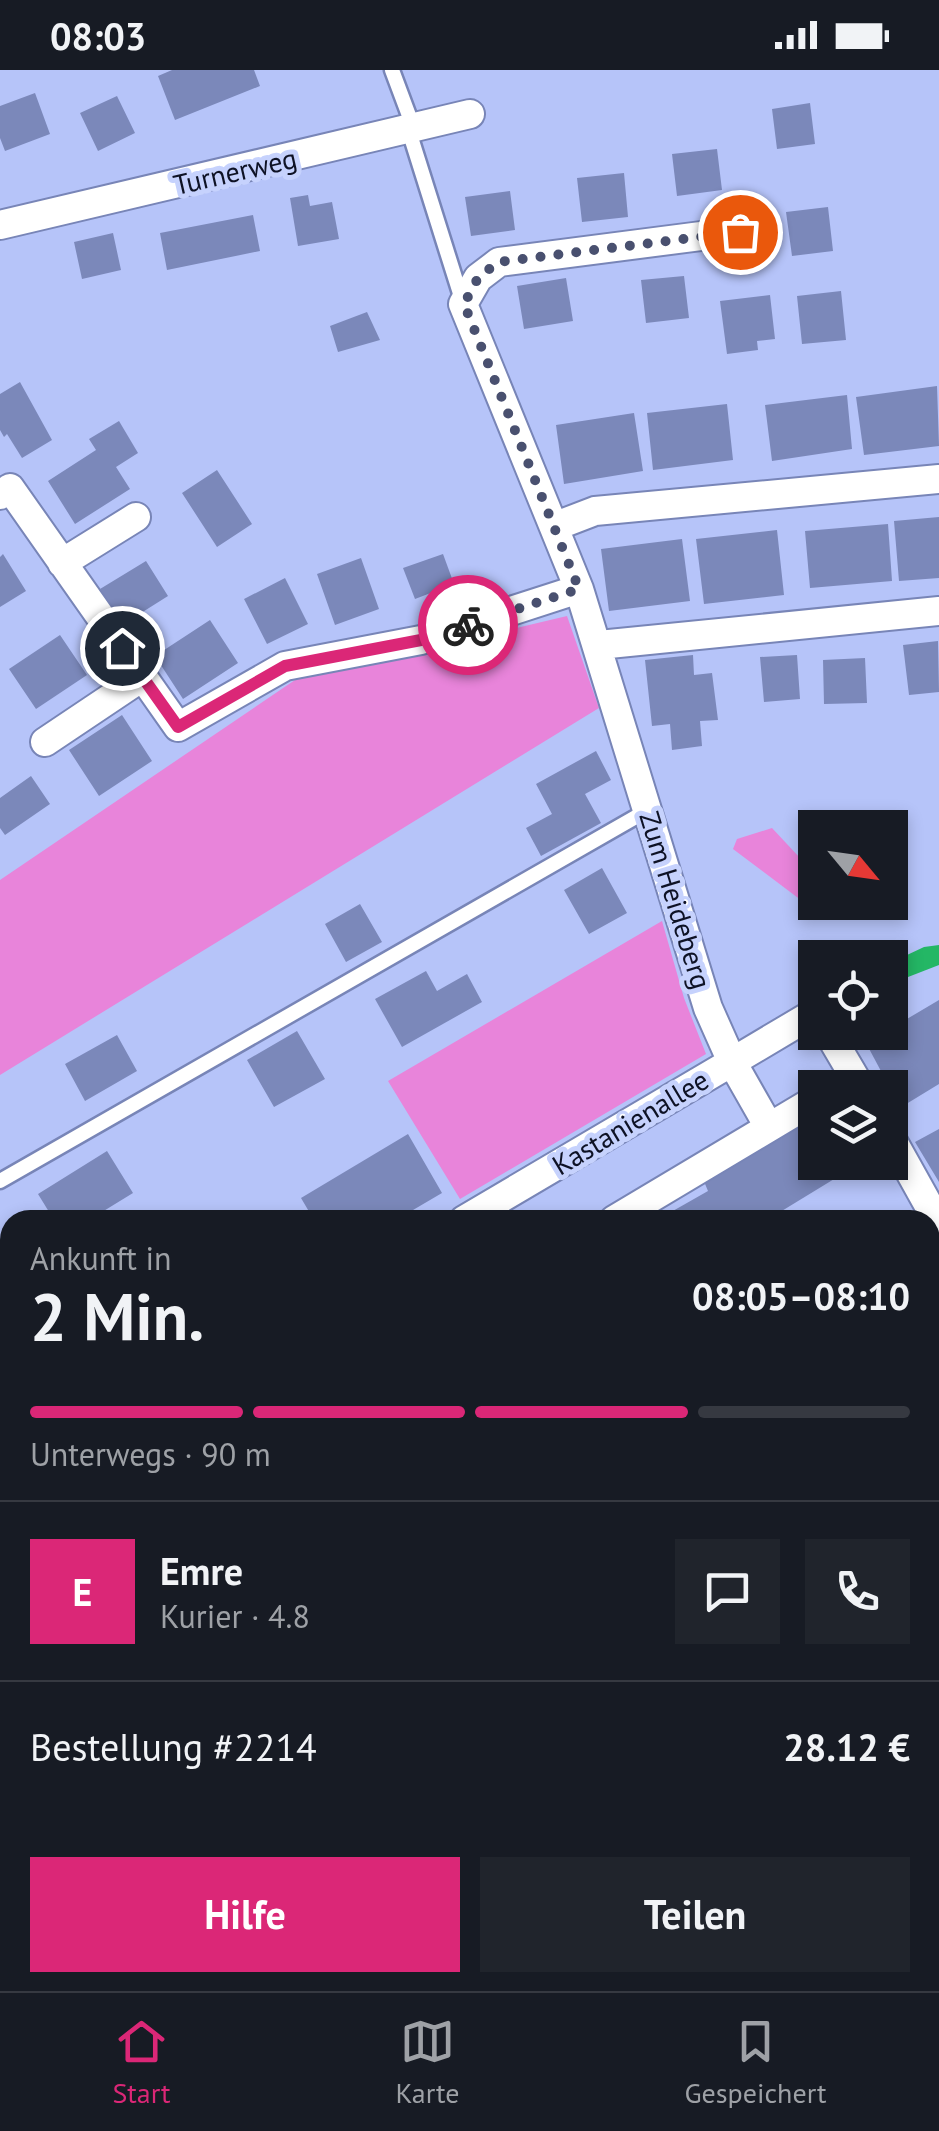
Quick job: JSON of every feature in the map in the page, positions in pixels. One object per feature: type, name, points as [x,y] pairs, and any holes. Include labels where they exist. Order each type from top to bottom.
[{"type":"street","name":"Turnerweg","points":[[0,225],[470,114]]},
{"type":"street","points":[[464,304],[478,278],[498,262],[740,232]]},
{"type":"street","name":"Zum Heideberg","points":[[464,304],[579,589],[708,1008],[732,1062]]},
{"type":"street","points":[[556,526],[594,511],[939,479]]},
{"type":"street","points":[[0,495],[10,488],[178,727],[285,666],[421,640],[579,589]]},
{"type":"street","points":[[62,563],[136,517]]},
{"type":"street","points":[[598,644],[939,610]]},
{"type":"street","points":[[45,742],[142,677]]},
{"type":"street","points":[[732,1062],[798,1023]]},
{"type":"street","name":"Kastanienallee","points":[[481,1210],[732,1062],[768,1126]]},
{"type":"street","points":[[630,1210],[798,1109]]},
{"type":"street","points":[[908,1168],[931,1210]]},
{"type":"lane","points":[[392,70],[464,304]]},
{"type":"lane","points":[[0,1181],[649,809]]},
{"type":"shaded area","points":[[567,616],[599,708],[0,1075],[0,880],[295,680]]},
{"type":"shaded area","points":[[772,828],[798,856],[798,898],[733,849],[737,839]]},
{"type":"shaded area","points":[[662,921],[684,998],[706,1054],[460,1199],[388,1081]]},
{"type":"shaded area","points":[[939,945],[939,965],[908,977],[908,955]]},
{"type":"building","points":[[172,70],[254,70],[260,86],[175,120],[158,76]]},
{"type":"building","points":[[35,93],[50,134],[5,151],[0,138],[0,106]]},
{"type":"building","points":[[117,96],[135,133],[98,151],[80,113]]},
{"type":"building","points":[[810,103],[815,144],[777,149],[772,109]]},
{"type":"building","points":[[717,149],[722,190],[677,196],[672,154]]},
{"type":"building","points":[[624,173],[628,217],[582,222],[577,178]]},
{"type":"building","points":[[510,191],[515,230],[471,236],[465,197]]},
{"type":"building","points":[[308,195],[310,206],[332,202],[339,239],[298,246],[290,198]]},
{"type":"building","points":[[828,207],[833,251],[792,256],[786,212]]},
{"type":"building","points":[[253,215],[260,251],[167,270],[160,233]]},
{"type":"building","points":[[113,233],[121,270],[82,279],[74,242]]},
{"type":"building","points":[[684,276],[689,318],[646,323],[641,280]]},
{"type":"building","points":[[566,278],[573,321],[524,329],[517,286]]},
{"type":"building","points":[[841,291],[846,340],[802,344],[797,296]]},
{"type":"building","points":[[770,295],[775,339],[757,341],[758,350],[727,354],[720,301]]},
{"type":"building","points":[[367,312],[380,340],[338,352],[330,326]]},
{"type":"building","points":[[20,382],[52,440],[22,458],[7,434],[4,437],[0,430],[0,394]]},
{"type":"building","points":[[937,386],[939,446],[864,455],[856,397]]},
{"type":"building","points":[[847,395],[852,449],[772,461],[765,405]]},
{"type":"building","points":[[727,404],[733,460],[653,470],[647,413]]},
{"type":"building","points":[[634,413],[643,471],[564,484],[556,425]]},
{"type":"building","points":[[119,421],[138,453],[116,467],[130,489],[75,524],[48,481],[96,450],[89,439]]},
{"type":"building","points":[[217,470],[252,524],[217,547],[182,493]]},
{"type":"building","points":[[939,517],[939,578],[899,581],[894,521]]},
{"type":"building","points":[[888,524],[892,581],[810,588],[805,531]]},
{"type":"building","points":[[777,530],[784,595],[704,604],[696,539]]},
{"type":"building","points":[[682,539],[690,601],[609,611],[601,549]]},
{"type":"building","points":[[3,554],[26,591],[0,607],[0,557]]},
{"type":"building","points":[[443,554],[454,584],[415,599],[403,568]]},
{"type":"building","points":[[361,558],[379,609],[335,625],[317,574]]},
{"type":"building","points":[[146,561],[168,596],[122,625],[100,589]]},
{"type":"building","points":[[285,578],[308,624],[267,644],[244,599]]},
{"type":"building","points":[[210,620],[238,663],[183,699],[155,656]]},
{"type":"building","points":[[60,635],[87,675],[36,709],[9,669]]},
{"type":"building","points":[[938,641],[939,692],[909,695],[903,645]]},
{"type":"building","points":[[693,655],[694,675],[712,673],[718,720],[700,721],[702,746],[672,750],[670,724],[652,726],[645,660]]},
{"type":"building","points":[[797,655],[800,699],[764,702],[760,657]]},
{"type":"building","points":[[865,658],[867,703],[824,704],[823,660]]},
{"type":"building","points":[[122,715],[152,761],[99,796],[69,750]]},
{"type":"building","points":[[596,751],[611,780],[585,794],[601,823],[541,856],[526,828],[552,814],[536,784]]},
{"type":"building","points":[[31,776],[50,804],[5,835],[0,828],[0,798]]},
{"type":"building","points":[[602,868],[627,913],[589,934],[564,890]]},
{"type":"building","points":[[360,904],[382,942],[346,962],[325,924]]},
{"type":"building","points":[[426,971],[437,991],[467,974],[482,1002],[402,1047],[375,999]]},
{"type":"building","points":[[939,1000],[939,1084],[908,1103],[908,1070],[880,1070],[870,1050],[908,1050],[908,1018]]},
{"type":"building","points":[[297,1031],[325,1079],[274,1107],[247,1060]]},
{"type":"building","points":[[117,1035],[137,1071],[85,1101],[65,1064]]},
{"type":"building","points":[[798,1127],[798,1180],[833,1180],[783,1210],[675,1210],[708,1191],[703,1179]]},
{"type":"building","points":[[939,1129],[939,1182],[915,1142]]},
{"type":"building","points":[[408,1134],[442,1193],[413,1210],[308,1210],[301,1198]]},
{"type":"building","points":[[107,1151],[133,1193],[105,1210],[48,1210],[38,1194]]},
{"type":"way so far","points":[[468,625],[579,589],[464,304],[478,278],[498,262],[740,232]]},
{"type":"route","points":[[122,648],[178,727],[285,666],[421,640],[468,625]]}]
